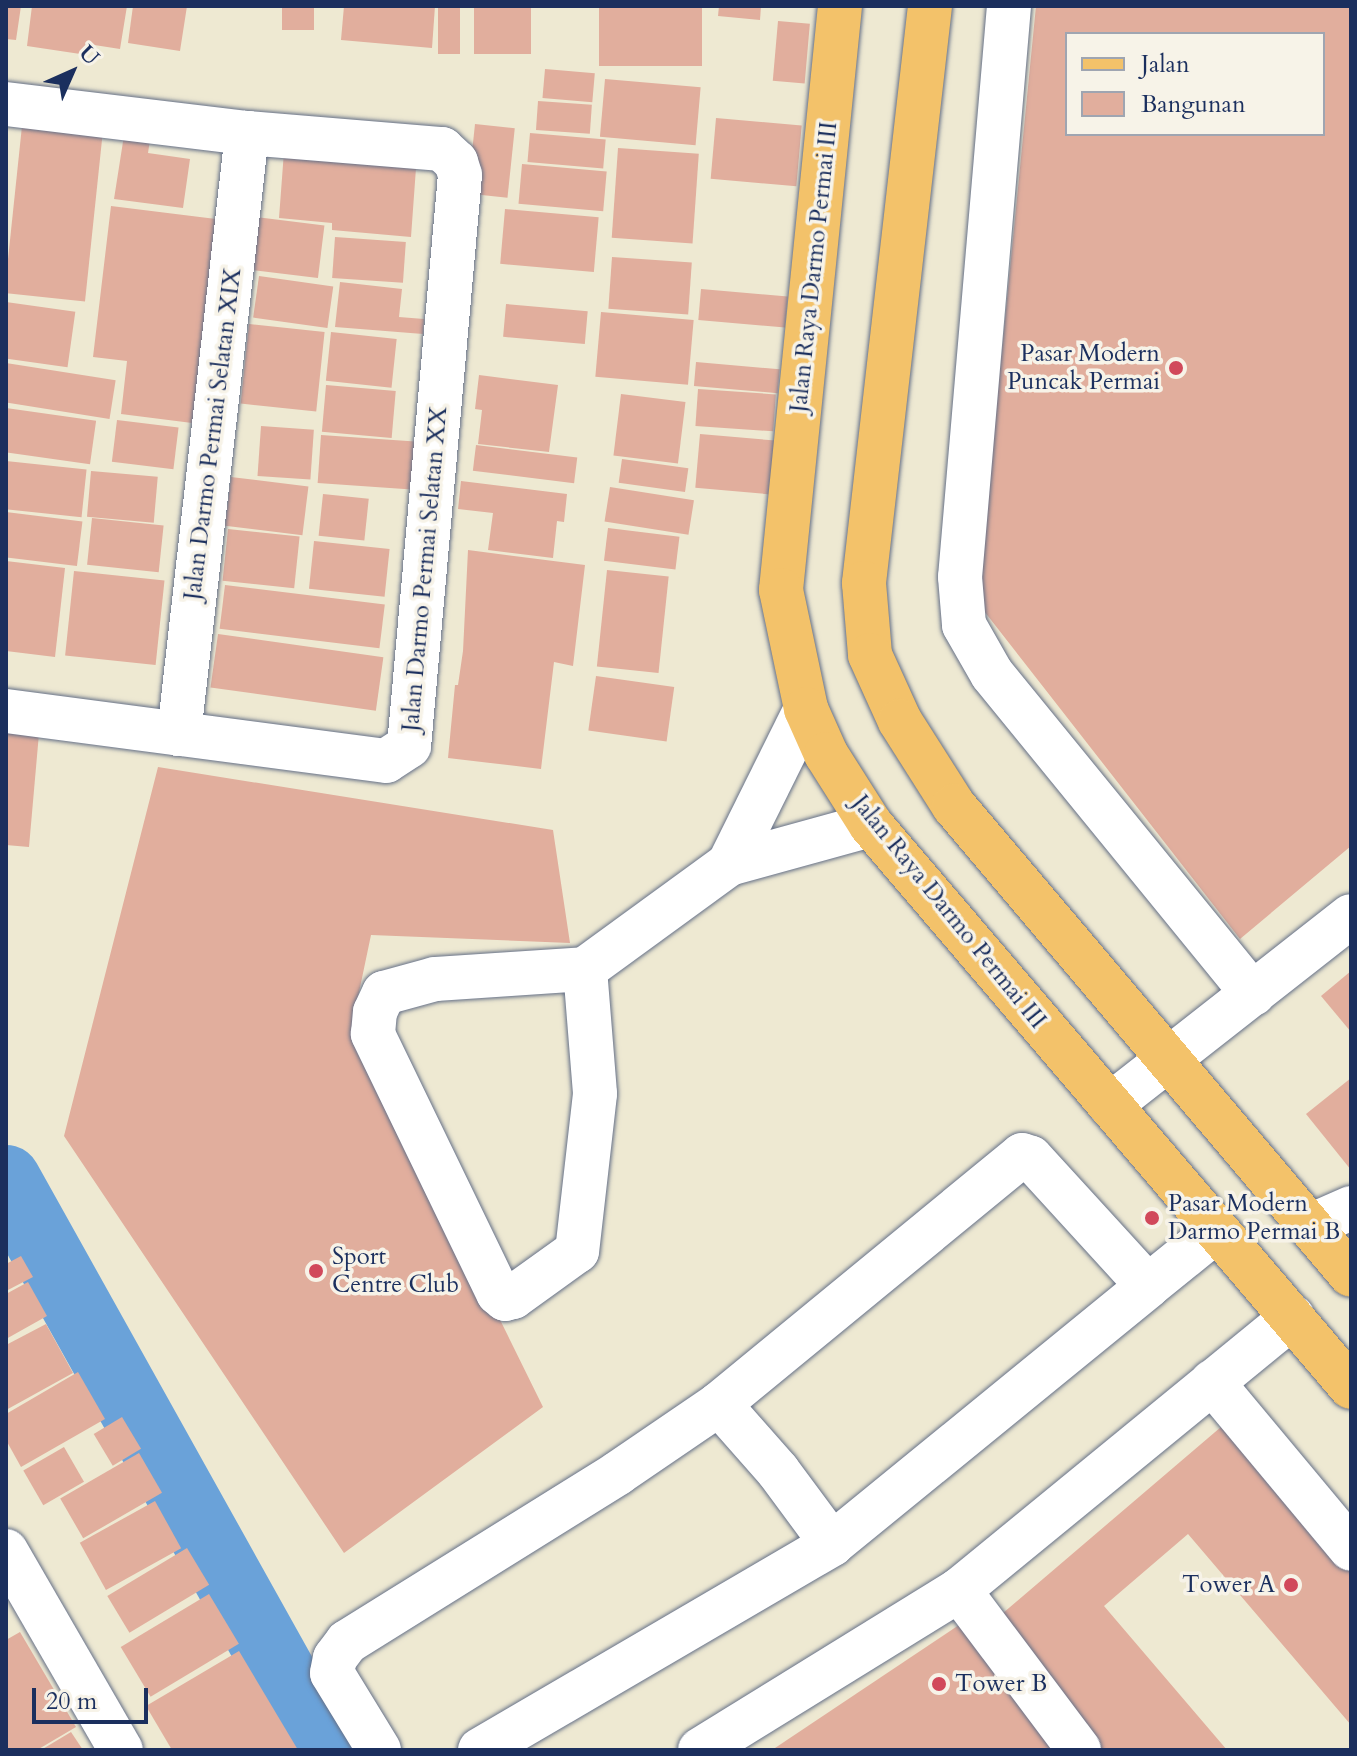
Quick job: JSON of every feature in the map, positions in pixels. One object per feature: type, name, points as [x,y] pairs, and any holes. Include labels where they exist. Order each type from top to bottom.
[{"type":"main road","name":"Jalan Raya Darmo Permai III","points":[[840,6],[781,590],[806,709],[826,754],[871,825],[1351,1387]]},
{"type":"main road","points":[[930,6],[864,583],[870,655],[900,721],[954,806],[1172,1059],[1351,1275]]},
{"type":"street","points":[[1009,6],[960,577],[964,625],[992,674],[1253,994]]},
{"type":"street","points":[[6,104],[247,133]]},
{"type":"street","name":"Jalan Darmo Permai Selatan XX","points":[[6,711],[386,761],[409,746],[460,175],[456,162],[442,149],[247,133]]},
{"type":"street","name":"Jalan Darmo Permai Selatan XIX","points":[[179,734],[247,133]]},
{"type":"street","points":[[729,864],[806,709]]},
{"type":"street","points":[[585,969],[595,1094],[577,1251],[513,1297],[505,1299],[498,1293],[373,1034],[375,1012],[384,993],[435,979],[585,969],[729,864],[871,825]]},
{"type":"street","points":[[1110,1105],[1351,916]]},
{"type":"street","points":[[379,1750],[332,1673],[335,1658],[347,1642],[618,1473],[719,1404],[1022,1155],[1031,1158],[1148,1286]]},
{"type":"street","points":[[1310,1226],[1351,1208]]},
{"type":"street","points":[[480,1750],[832,1544],[1216,1231]]},
{"type":"street","points":[[700,1750],[959,1590],[1292,1317]]},
{"type":"street","points":[[1212,1382],[1351,1549]]},
{"type":"street","points":[[719,1404],[778,1471],[832,1544]]},
{"type":"street","points":[[6,1551],[121,1750]]},
{"type":"street","points":[[959,1590],[1079,1750]]},
{"type":"building","points":[[6,6],[21,6],[16,40],[6,39]]},
{"type":"building","points":[[32,6],[127,6],[120,49],[88,44],[87,55],[27,46]]},
{"type":"building","points":[[133,6],[187,6],[180,51],[128,43]]},
{"type":"building","points":[[282,6],[314,6],[314,30],[282,30]]},
{"type":"building","points":[[344,6],[435,6],[432,48],[341,40]]},
{"type":"building","points":[[438,6],[460,6],[460,54],[438,54]]},
{"type":"building","points":[[474,6],[531,6],[531,54],[474,54]]},
{"type":"building","points":[[599,6],[702,6],[702,66],[599,66]]},
{"type":"building","points":[[719,6],[761,6],[760,20],[718,16]]},
{"type":"building","name":"Pasar Modern Puncak Permai","points":[[1036,6],[1351,6],[1351,846],[1240,939],[977,602]]},
{"type":"building","points":[[778,21],[810,24],[805,84],[773,81]]},
{"type":"building","points":[[545,69],[595,73],[592,102],[542,98]]},
{"type":"building","points":[[605,79],[701,87],[696,145],[600,137]]},
{"type":"building","points":[[538,101],[592,105],[590,134],[536,130]]},
{"type":"building","points":[[716,118],[802,125],[796,186],[711,179]]},
{"type":"building","points":[[475,124],[515,128],[507,198],[468,194]]},
{"type":"building","points":[[22,126],[103,134],[85,302],[6,293]]},
{"type":"building","points":[[125,129],[151,133],[148,153],[190,159],[183,208],[114,199]]},
{"type":"building","points":[[530,133],[606,140],[603,169],[527,162]]},
{"type":"building","points":[[285,138],[416,168],[411,237],[332,230],[332,223],[279,218]]},
{"type":"building","points":[[618,148],[699,154],[693,243],[612,238]]},
{"type":"building","points":[[522,164],[607,171],[603,211],[519,204]]},
{"type":"building","points":[[111,206],[224,220],[200,424],[121,414],[127,361],[93,357]]},
{"type":"building","points":[[505,209],[599,217],[594,272],[500,264]]},
{"type":"building","points":[[248,216],[324,225],[318,278],[242,269]]},
{"type":"building","points":[[335,237],[406,242],[403,283],[332,278]]},
{"type":"building","points":[[612,257],[692,263],[688,314],[608,309]]},
{"type":"building","points":[[259,276],[333,286],[327,328],[253,318]]},
{"type":"building","points":[[340,282],[402,289],[399,317],[424,319],[423,334],[335,327]]},
{"type":"building","points":[[701,289],[788,297],[785,327],[698,320]]},
{"type":"building","points":[[6,302],[75,312],[68,367],[6,359]]},
{"type":"building","points":[[506,304],[588,311],[585,344],[503,337]]},
{"type":"building","points":[[601,312],[694,320],[688,385],[595,377]]},
{"type":"building","points":[[249,324],[325,332],[316,412],[241,404]]},
{"type":"building","points":[[331,332],[397,339],[392,388],[326,381]]},
{"type":"building","points":[[696,362],[780,369],[778,393],[694,386]]},
{"type":"building","points":[[6,363],[116,380],[110,419],[6,402]]},
{"type":"building","points":[[479,375],[558,385],[549,452],[478,444],[482,410],[475,409]]},
{"type":"building","points":[[326,385],[396,391],[392,438],[322,432]]},
{"type":"building","points":[[698,389],[776,394],[773,431],[695,426]]},
{"type":"building","points":[[621,394],[686,402],[678,463],[613,456]]},
{"type":"building","points":[[6,408],[96,421],[90,464],[6,452]]},
{"type":"building","points":[[117,420],[179,428],[173,469],[112,462]]},
{"type":"building","points":[[261,426],[314,430],[310,480],[258,476]]},
{"type":"building","points":[[700,434],[776,441],[771,494],[695,488]]},
{"type":"building","points":[[321,435],[415,442],[411,489],[318,483]]},
{"type":"building","points":[[476,445],[577,457],[574,483],[473,471]]},
{"type":"building","points":[[622,459],[688,468],[685,492],[619,483]]},
{"type":"building","points":[[6,461],[87,469],[82,517],[6,509]]},
{"type":"building","points":[[91,471],[158,477],[154,523],[87,517]]},
{"type":"building","points":[[231,477],[308,487],[302,535],[225,526]]},
{"type":"building","points":[[461,481],[567,494],[564,522],[557,521],[553,558],[488,550],[493,513],[458,509]]},
{"type":"building","points":[[610,487],[694,500],[688,535],[605,522]]},
{"type":"building","points":[[323,494],[369,499],[364,541],[319,536]]},
{"type":"building","points":[[6,512],[82,521],[77,566],[6,557]]},
{"type":"building","points":[[92,518],[164,526],[159,572],[87,565]]},
{"type":"building","points":[[608,528],[679,537],[675,570],[604,561]]},
{"type":"building","points":[[228,529],[300,537],[294,588],[223,581]]},
{"type":"building","points":[[314,541],[390,549],[385,597],[309,589]]},
{"type":"building","points":[[468,550],[585,565],[573,666],[554,662],[541,769],[448,758],[455,685],[458,685],[463,651]]},
{"type":"building","points":[[6,561],[65,568],[55,657],[6,651]]},
{"type":"building","points":[[607,570],[669,576],[659,673],[597,666]]},
{"type":"building","points":[[74,571],[165,581],[156,665],[65,656]]},
{"type":"building","points":[[225,585],[385,605],[379,648],[220,629]]},
{"type":"building","points":[[218,634],[383,657],[376,711],[210,687]]},
{"type":"building","points":[[596,676],[674,687],[667,741],[588,730]]},
{"type":"building","points":[[6,719],[40,722],[29,847],[6,845]]},
{"type":"building","name":"Sport Centre Club","points":[[158,767],[553,830],[570,943],[371,935],[353,1021],[543,1407],[344,1553],[64,1136]]},
{"type":"building","points":[[1351,971],[1351,1032],[1321,996]]},
{"type":"building","points":[[1351,1078],[1351,1170],[1306,1114]]},
{"type":"building","points":[[21,1256],[33,1277],[6,1291],[6,1264]]},
{"type":"building","points":[[28,1282],[47,1316],[6,1339],[6,1294]]},
{"type":"building","points":[[46,1324],[73,1373],[6,1410],[6,1345]]},
{"type":"building","points":[[78,1372],[105,1419],[21,1467],[6,1440],[6,1414]]},
{"type":"building","points":[[122,1417],[141,1449],[113,1466],[94,1434]]},
{"type":"building","name":"Tower A","points":[[1228,1421],[1351,1564],[1351,1725],[1188,1534],[1104,1606],[1227,1750],[1097,1750],[989,1625]]},
{"type":"building","points":[[64,1447],[84,1482],[43,1505],[23,1470]]},
{"type":"building","points":[[139,1453],[162,1493],[83,1538],[60,1498]]},
{"type":"building","points":[[155,1501],[181,1548],[106,1590],[80,1543]]},
{"type":"building","points":[[187,1548],[209,1585],[129,1633],[107,1596]]},
{"type":"building","points":[[209,1594],[239,1644],[151,1697],[121,1647]]},
{"type":"building","name":"Tower B","points":[[965,1621],[1052,1750],[772,1750]]},
{"type":"building","points":[[20,1632],[76,1727],[37,1750],[6,1750],[6,1640]]},
{"type":"building","points":[[239,1651],[298,1750],[172,1750],[146,1706]]},
{"type":"building","points":[[71,1732],[83,1750],[41,1750]]},
{"type":"waterway","points":[[6,1180],[324,1750]]},
{"type":"place","name":"Pasar Modern Puncak Permai","points":[[1176,368]]},
{"type":"place","name":"Pasar Modern Darmo Permai B","points":[[1152,1218]]},
{"type":"place","name":"Sport Centre Club","points":[[316,1271]]},
{"type":"place","name":"Tower A","points":[[1291,1585]]},
{"type":"place","name":"Tower B","points":[[939,1684]]}]
